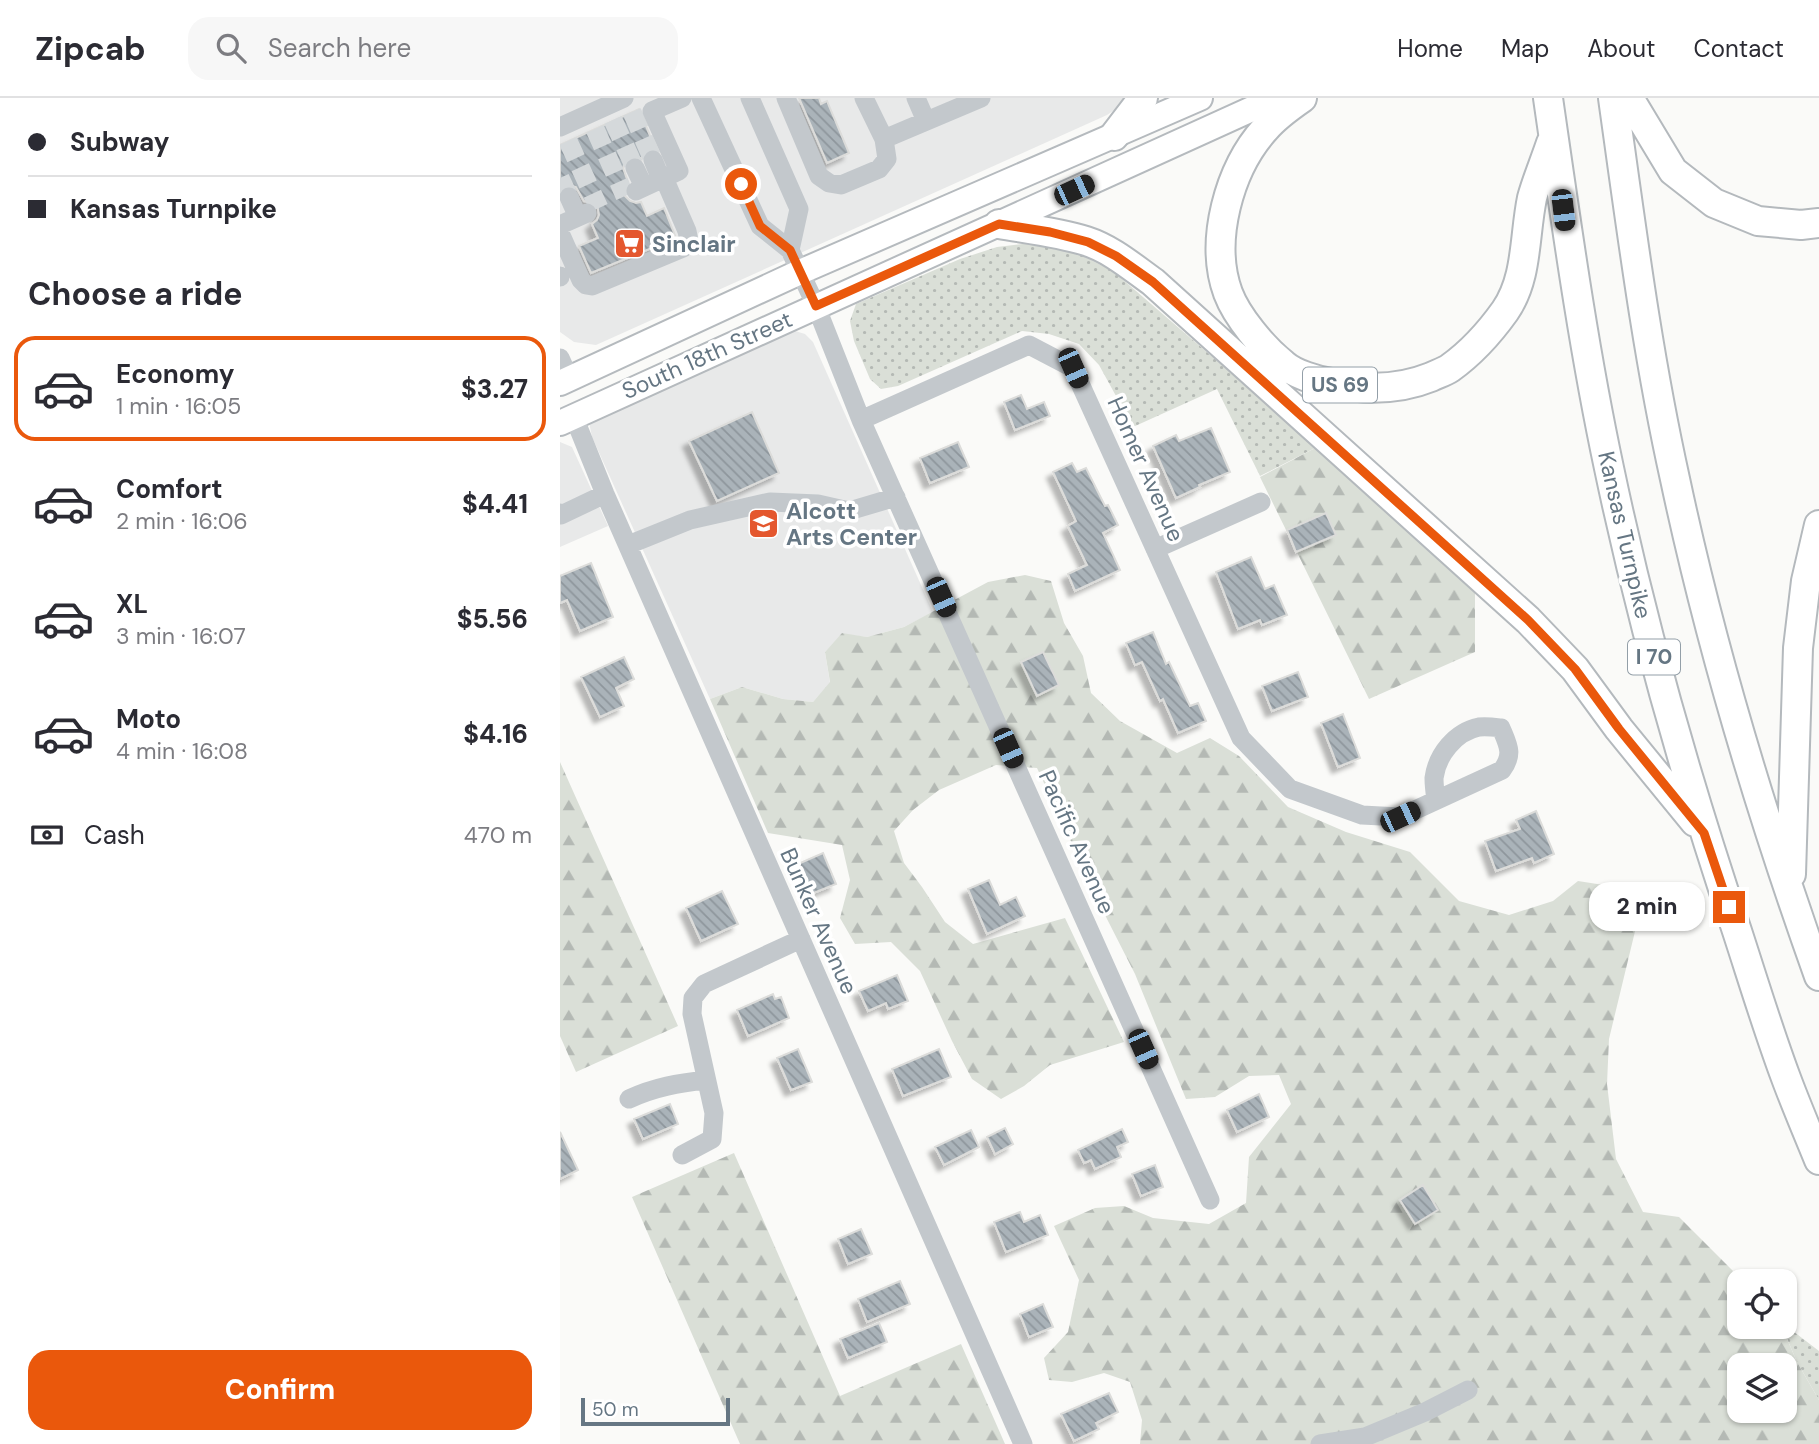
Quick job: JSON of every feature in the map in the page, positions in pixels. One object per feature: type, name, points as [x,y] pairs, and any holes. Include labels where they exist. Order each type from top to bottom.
[{"type":"highway","points":[[1114,136],[1143,98]]},
{"type":"highway","name":"US 69","points":[[1302,98],[1266,128],[1230,188],[1222,225],[1221,262],[1228,293],[1242,318],[1284,366],[1317,380],[1349,387],[1377,388],[1413,384],[1448,369],[1480,342],[1507,309],[1521,276],[1532,197],[1553,137]]},
{"type":"highway","name":"Kansas Turnpike","points":[[1548,98],[1581,322],[1630,564],[1704,833],[1786,1078],[1819,1160]]},
{"type":"highway","name":"I 70","points":[[1613,98],[1643,315],[1675,479],[1706,610],[1744,751],[1819,976]]},
{"type":"highway","points":[[1629,98],[1673,171],[1714,203],[1758,221],[1801,225],[1819,223]]},
{"type":"highway","points":[[999,224],[1050,232],[1088,242],[1116,256],[1153,282],[1528,620],[1575,669],[1619,729],[1704,833]]},
{"type":"highway","points":[[1790,895],[1798,648],[1806,581],[1819,525]]},
{"type":"main road","name":"South 18th Street","points":[[563,373],[795,261],[1114,136],[1200,98]]},
{"type":"main road","name":"South 18th Street","points":[[567,420],[1276,98]]},
{"type":"street","points":[[651,184],[679,171],[649,104],[681,98]]},
{"type":"street","points":[[701,98],[760,226],[795,261]]},
{"type":"street","points":[[750,98],[799,209],[795,261]]},
{"type":"street","points":[[786,98],[819,176],[830,183],[841,185],[880,169],[887,159],[884,139],[864,98]]},
{"type":"street","points":[[916,98],[926,121]]},
{"type":"street","points":[[884,139],[981,98]]},
{"type":"street","points":[[563,131],[592,122],[618,105]]},
{"type":"street","points":[[560,233],[581,279],[586,285],[592,286],[683,248],[688,241],[687,231],[651,184],[644,164]]},
{"type":"street","points":[[569,197],[569,221]]},
{"type":"street","name":"Pacific Avenue","points":[[795,261],[816,306],[861,420],[1210,1200]]},
{"type":"street","name":"Homer Avenue","points":[[861,420],[1029,345],[1073,368],[1241,738],[1290,789],[1362,815],[1400,817],[1436,800]]},
{"type":"street","name":"Bunker Avenue","points":[[567,420],[628,545],[1023,1444]]},
{"type":"street","points":[[560,513],[561,515],[605,494]]},
{"type":"street","points":[[628,545],[690,520],[771,502],[818,504],[849,511],[896,497]]},
{"type":"street","points":[[1155,549],[1261,502]]},
{"type":"street","points":[[1476,727],[1501,728],[1509,747],[1509,761],[1502,770],[1436,800],[1434,780],[1438,761],[1449,745],[1476,727]]},
{"type":"street","points":[[681,1155],[712,1139],[714,1113],[695,1034],[692,1014],[694,998],[704,984],[800,939]]},
{"type":"street","points":[[629,1099],[676,1083],[706,1080]]},
{"type":"street","points":[[1320,1444],[1364,1437],[1425,1412],[1468,1390]]},
{"type":"shaded area","points":[[560,98],[1132,98],[1107,115],[596,345],[574,342],[560,332]]},
{"type":"shaded area","name":"Alcott Arts Center","points":[[792,330],[805,334],[813,342],[933,612],[904,627],[867,637],[842,634],[825,652],[830,683],[813,702],[783,699],[742,687],[710,699],[592,437],[589,422]]},
{"type":"shaded area","points":[[560,442],[572,447],[608,526],[560,547]]},
{"type":"green space","points":[[1031,243],[1074,251],[1114,272],[1317,447],[1260,476],[1217,389],[1133,427],[1099,365],[1079,344],[1049,334],[1022,331],[898,386],[881,389],[870,379],[854,341],[850,321],[856,304],[960,259],[997,247]]},
{"type":"green space","points":[[1317,447],[1475,593],[1475,652],[1369,699],[1260,477]]},
{"type":"green space","points":[[1025,575],[1051,581],[1064,623],[1083,656],[1091,693],[1120,721],[1177,753],[1210,738],[1239,756],[1288,807],[1346,832],[1410,852],[1459,901],[1509,915],[1553,901],[1578,881],[1610,886],[1638,919],[1609,1039],[1607,1084],[1616,1159],[1643,1212],[1679,1217],[1731,1269],[1727,1269],[1727,1339],[1787,1339],[1793,1353],[1727,1353],[1727,1423],[1797,1423],[1797,1362],[1819,1400],[1819,1444],[1140,1444],[1142,1420],[1130,1382],[1104,1373],[1072,1382],[1049,1380],[1044,1358],[1068,1332],[1079,1280],[1054,1226],[1095,1208],[1124,1206],[1153,1218],[1209,1224],[1246,1203],[1249,1157],[1291,1104],[1279,1075],[1249,1076],[1215,1097],[1186,1099],[1135,974],[1037,768],[996,765],[939,790],[913,810],[894,831],[904,863],[945,922],[973,944],[1065,918],[1124,1042],[1050,1065],[1024,1086],[1001,1099],[972,1079],[920,971],[891,942],[855,944],[840,918],[850,880],[842,845],[768,833],[710,699],[742,687],[783,699],[813,702],[830,682],[825,652],[842,633],[867,637],[904,627],[988,582]]},
{"type":"green space","points":[[560,762],[678,1026],[576,1072],[560,1036]]},
{"type":"green space","points":[[734,1153],[840,1396],[961,1344],[1005,1444],[740,1444],[632,1197]]},
{"type":"green space","points":[[1797,1334],[1819,1351],[1819,1400],[1797,1362],[1797,1353],[1793,1353],[1787,1339],[1797,1339]]},
{"type":"building","points":[[799,98],[819,98],[821,104],[827,101],[849,153],[827,163]]},
{"type":"building","name":"Sinclair","points":[[639,109],[655,148],[648,149],[641,158],[630,157],[625,162],[623,168],[628,182],[624,189],[625,196],[630,201],[641,202],[647,216],[664,208],[676,238],[591,273],[579,246],[598,238],[592,224],[599,215],[598,209],[594,203],[584,201],[576,187],[570,185],[560,189],[560,145]]},
{"type":"building","points":[[1021,395],[1027,409],[1044,402],[1050,416],[1015,430],[1004,402]]},
{"type":"building","points":[[752,412],[779,473],[717,501],[689,441]]},
{"type":"building","points":[[1211,428],[1230,472],[1176,498],[1153,446],[1176,435],[1179,441]]},
{"type":"building","points":[[958,442],[969,467],[930,483],[920,458]]},
{"type":"building","points":[[1072,463],[1077,472],[1086,468],[1118,525],[1103,533],[1120,570],[1075,591],[1068,574],[1087,565],[1068,526],[1076,521],[1053,472]]},
{"type":"building","points":[[1326,513],[1336,535],[1296,552],[1287,530]]},
{"type":"building","points":[[1251,557],[1265,589],[1274,585],[1287,615],[1262,625],[1260,620],[1238,629],[1216,572]]},
{"type":"building","points":[[591,563],[613,617],[580,631],[567,600],[560,603],[560,576]]},
{"type":"building","points":[[1153,632],[1166,664],[1169,662],[1190,706],[1198,703],[1206,721],[1178,733],[1142,662],[1135,665],[1126,643]]},
{"type":"building","points":[[1043,652],[1059,685],[1037,696],[1021,662]]},
{"type":"building","points":[[624,657],[634,679],[616,688],[624,706],[600,717],[581,677]]},
{"type":"building","points":[[1298,672],[1308,697],[1272,711],[1262,686]]},
{"type":"building","points":[[1343,714],[1360,758],[1338,767],[1321,723]]},
{"type":"building","points":[[1536,811],[1554,854],[1534,863],[1532,858],[1496,871],[1485,841],[1520,829],[1516,820]]},
{"type":"building","points":[[823,853],[836,884],[811,894],[798,864]]},
{"type":"building","points":[[989,880],[1000,905],[1016,897],[1025,916],[987,934],[968,889]]},
{"type":"building","points":[[722,891],[738,924],[701,941],[686,908]]},
{"type":"building","points":[[897,975],[908,1001],[888,1009],[886,1003],[868,1011],[859,991]]},
{"type":"building","points":[[773,994],[775,999],[781,997],[789,1018],[748,1036],[737,1010]]},
{"type":"building","points":[[798,1049],[812,1082],[791,1090],[777,1058]]},
{"type":"building","points":[[939,1049],[951,1077],[903,1096],[892,1069]]},
{"type":"building","points":[[1259,1094],[1269,1117],[1237,1132],[1227,1110]]},
{"type":"building","points":[[670,1104],[678,1124],[643,1139],[634,1119]]},
{"type":"building","points":[[1005,1128],[1013,1144],[995,1154],[987,1137]]},
{"type":"building","points":[[1122,1129],[1128,1142],[1117,1147],[1121,1157],[1095,1169],[1091,1160],[1084,1163],[1078,1150]]},
{"type":"building","points":[[971,1130],[979,1147],[944,1165],[935,1147]]},
{"type":"building","points":[[560,1132],[578,1170],[560,1179]]},
{"type":"building","points":[[1155,1165],[1163,1187],[1141,1196],[1132,1174]]},
{"type":"building","points":[[1423,1185],[1438,1210],[1415,1224],[1400,1200]]},
{"type":"building","points":[[1020,1212],[1024,1222],[1040,1215],[1048,1235],[1006,1252],[994,1222]]},
{"type":"building","points":[[861,1229],[872,1254],[848,1264],[838,1239]]},
{"type":"building","points":[[900,1281],[910,1304],[867,1322],[858,1299]]},
{"type":"building","points":[[1043,1304],[1053,1327],[1029,1337],[1020,1314]]},
{"type":"building","points":[[879,1323],[887,1342],[848,1358],[840,1339]]},
{"type":"building","points":[[1109,1393],[1118,1412],[1096,1423],[1099,1429],[1074,1441],[1061,1414]]},
{"type":"tunnel","points":[[632,112],[653,160]]},
{"type":"tunnel","points":[[613,120],[635,168]]},
{"type":"tunnel","points":[[595,129],[625,196]]},
{"type":"tunnel","points":[[568,141],[599,208]]},
{"type":"tunnel","points":[[560,178],[569,197]]},
{"type":"place","name":"Sinclair","points":[[629,244]]},
{"type":"place","name":"Alcott Arts Center","points":[[763,524]]},
{"type":"route","points":[[741,184],[760,226],[790,250],[816,306],[999,224],[1050,232],[1088,242],[1116,256],[1153,282],[1528,620],[1575,669],[1619,729],[1704,833],[1729,907]]}]
